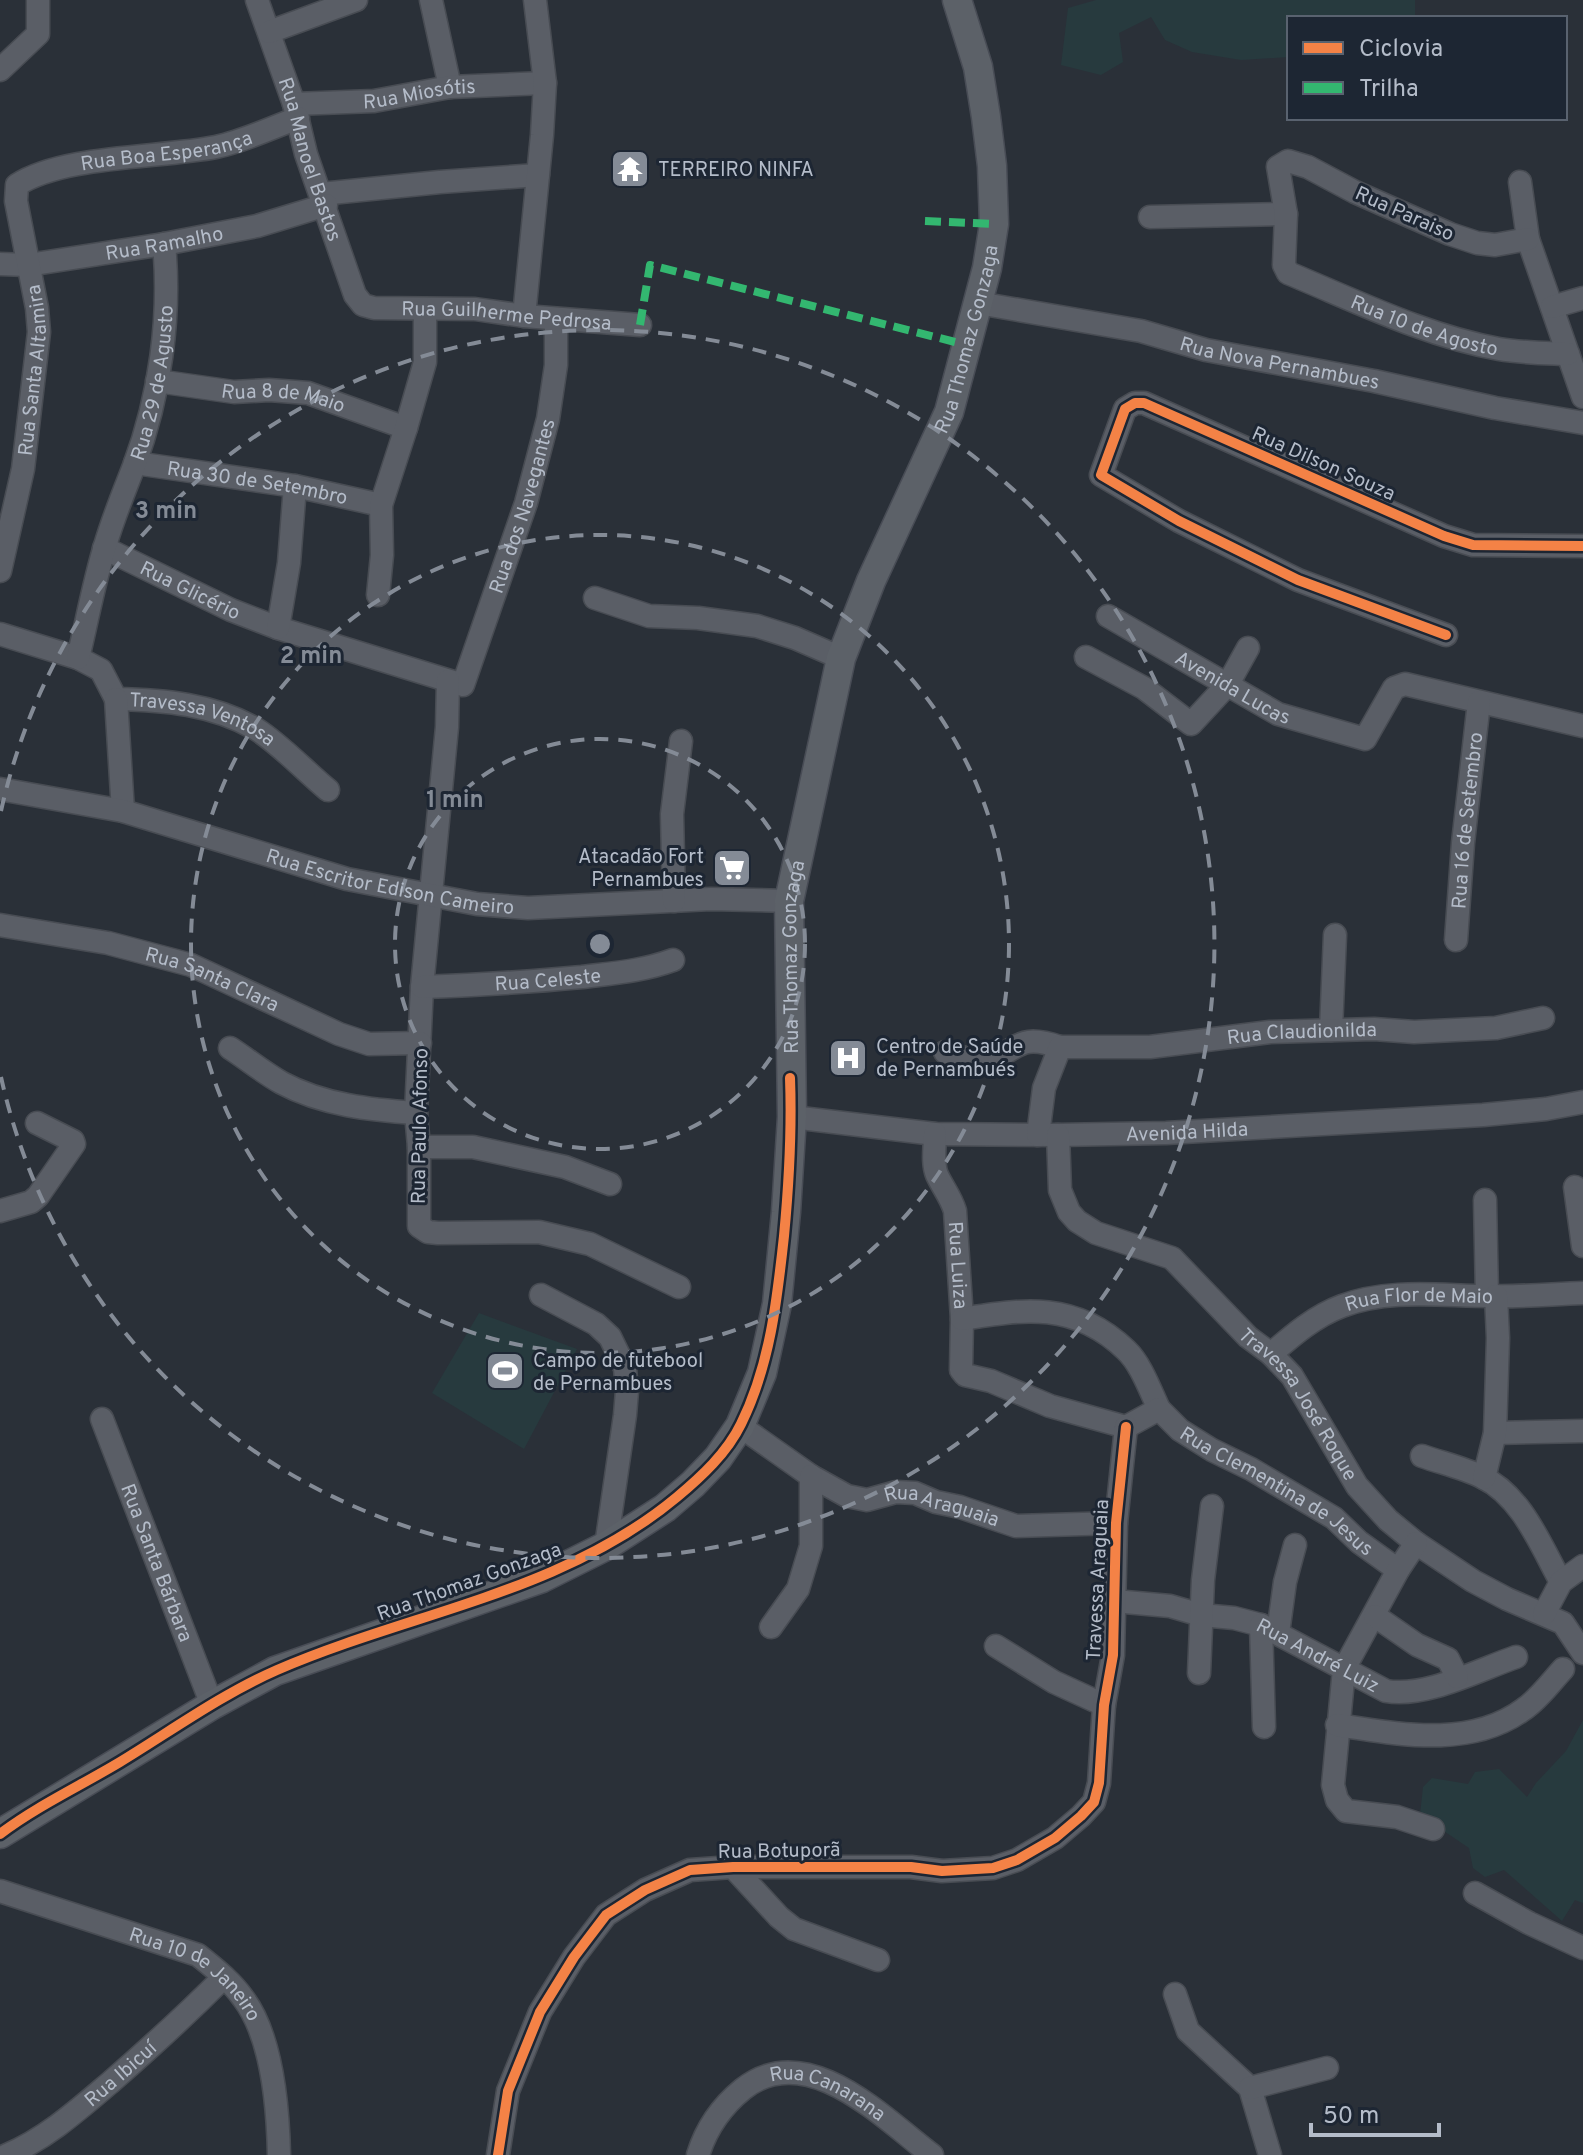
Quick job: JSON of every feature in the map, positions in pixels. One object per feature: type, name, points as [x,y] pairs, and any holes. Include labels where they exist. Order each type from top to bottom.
[{"type":"main road","name":"Rua Thomaz Gonzaga","points":[[0,1834],[212,1705],[275,1671],[542,1578],[606,1546],[665,1508],[693,1484],[718,1458],[740,1426],[762,1373],[777,1304],[792,1117],[789,901],[841,658],[871,581],[949,412],[978,303],[994,224],[992,166],[978,67],[957,0]]},
{"type":"street","points":[[0,70],[38,34],[38,0]]},
{"type":"street","name":"Rua Manoel Bastos","points":[[257,0],[355,295],[363,305],[374,308]]},
{"type":"street","points":[[269,32],[356,0]]},
{"type":"street","points":[[431,0],[450,87]]},
{"type":"street","points":[[524,316],[545,83],[535,0]]},
{"type":"street","name":"Rua Miosótis","points":[[296,111],[450,87],[545,83]]},
{"type":"street","name":"Rua Boa Esperança","points":[[32,177],[80,164],[218,146],[296,111]]},
{"type":"street","name":"Rua Paraiso","points":[[1286,214],[1278,171],[1281,164],[1288,161],[1308,167],[1355,192],[1450,234],[1477,243],[1495,245],[1528,239]]},
{"type":"street","name":"Rua Ramalho","points":[[0,264],[28,265],[257,226],[323,200],[440,182],[538,175]]},
{"type":"street","name":"Rua Santa Altamira","points":[[0,571],[23,469],[35,386],[39,332],[37,308],[16,191],[17,185],[32,177]]},
{"type":"street","points":[[1520,182],[1528,239],[1583,397]]},
{"type":"street","points":[[1150,217],[1286,214]]},
{"type":"street","name":"Rua 10 de Agosto","points":[[1286,214],[1284,265],[1288,273],[1402,320],[1469,341],[1525,353],[1568,354]]},
{"type":"street","name":"Rua 29 de Agusto","points":[[78,658],[104,548],[135,463],[157,381],[165,327],[167,273],[164,244]]},
{"type":"street","points":[[1552,307],[1583,298]]},
{"type":"street","name":"Rua Nova Pernambues","points":[[978,303],[1141,331],[1206,350],[1583,423]]},
{"type":"street","name":"Rua Guilherme Pedrosa","points":[[374,308],[475,309],[640,325]]},
{"type":"street","points":[[378,595],[382,555],[381,505],[425,362],[425,309]]},
{"type":"street","name":"Rua dos Navegantes","points":[[431,897],[447,727],[456,683],[526,503],[548,419],[556,365],[556,319]]},
{"type":"street","name":"Rua 8 de Maio","points":[[157,381],[234,392],[269,390],[308,393],[406,428]]},
{"type":"street","name":"Rua Dilson Souza","points":[[1446,635],[1298,580],[1179,521],[1101,475],[1125,409],[1140,402],[1444,536],[1473,545],[1583,546]]},
{"type":"street","name":"Rua 30 de Setembro","points":[[135,463],[295,486],[381,505]]},
{"type":"street","points":[[278,628],[289,563],[295,486]]},
{"type":"street","name":"Rua Glicério","points":[[104,548],[231,610],[278,628],[456,683]]},
{"type":"street","points":[[595,598],[649,616],[698,618],[757,626],[841,658]]},
{"type":"street","name":"Avenida Lucas","points":[[1108,616],[1278,714],[1365,739],[1398,685],[1410,684],[1479,702]]},
{"type":"street","points":[[0,634],[78,658]]},
{"type":"street","points":[[1086,657],[1144,688],[1191,724],[1228,684],[1248,648]]},
{"type":"street","name":"Travessa Ventosa","points":[[78,658],[101,670],[116,699],[168,701],[211,710],[256,730],[328,790]]},
{"type":"street","points":[[116,699],[123,811]]},
{"type":"street","points":[[1479,702],[1583,726]]},
{"type":"street","name":"Rua 16 de Setembro","points":[[1456,940],[1479,702]]},
{"type":"street","points":[[674,901],[672,814],[681,741]]},
{"type":"street","name":"Rua Escritor Edison Cameiro","points":[[0,789],[123,811],[347,879],[431,897],[528,908],[711,899],[789,901]]},
{"type":"street","name":"Rua Paulo Afonso","points":[[431,897],[422,987],[416,1113],[418,1216],[423,1230],[438,1233],[539,1232],[590,1244],[679,1287]]},
{"type":"street","name":"Rua Santa Clara","points":[[0,925],[108,943],[191,965],[339,1034],[369,1044],[420,1043]]},
{"type":"street","points":[[1331,1030],[1335,935]]},
{"type":"street","name":"Rua Celeste","points":[[422,987],[630,972],[673,960]]},
{"type":"street","name":"Rua Claudionilda","points":[[945,1052],[980,1061],[1028,1040],[1038,1039],[1060,1047],[1150,1047],[1270,1032],[1374,1029],[1414,1032],[1496,1028],[1543,1018]]},
{"type":"street","points":[[1048,1135],[1044,1088],[1060,1047]]},
{"type":"street","points":[[230,1048],[280,1081],[323,1099],[372,1110],[416,1113]]},
{"type":"street","name":"Avenida Hilda","points":[[792,1117],[935,1134],[1166,1133],[1483,1115],[1583,1102]]},
{"type":"street","points":[[0,1211],[31,1202],[38,1196],[74,1144],[37,1123]]},
{"type":"street","name":"Rua Luiza","points":[[935,1134],[935,1166],[938,1177],[952,1197],[955,1211],[962,1319],[961,1370],[965,1375],[991,1381],[1050,1406],[1126,1427]]},
{"type":"street","name":"Travessa José Roque","points":[[1048,1135],[1060,1190],[1069,1212],[1096,1233],[1172,1258],[1248,1337],[1271,1354],[1292,1376],[1357,1486],[1388,1520],[1473,1581],[1564,1619]]},
{"type":"street","points":[[419,1147],[473,1147],[499,1152],[565,1167],[610,1184]]},
{"type":"street","points":[[1575,1187],[1583,1246]]},
{"type":"street","points":[[1484,1478],[1495,1433],[1498,1338],[1485,1200]]},
{"type":"street","name":"Rua Flor de Maio","points":[[1271,1354],[1320,1316],[1344,1305],[1410,1293],[1492,1296],[1583,1293]]},
{"type":"street","points":[[541,1295],[596,1324],[610,1337],[625,1368],[627,1391],[606,1546]]},
{"type":"street","name":"Rua Clementina de Jesus","points":[[962,1319],[1022,1310],[1045,1311],[1057,1312],[1095,1327],[1127,1351],[1159,1409],[1180,1430],[1334,1518],[1359,1542],[1398,1570]]},
{"type":"street","points":[[1126,1427],[1159,1409]]},
{"type":"street","name":"Rua Santa Bárbara","points":[[102,1419],[212,1705]]},
{"type":"street","name":"Rua Araguaia","points":[[740,1426],[811,1476],[847,1496],[867,1500],[896,1492],[915,1493],[1016,1526],[1116,1523]]},
{"type":"street","name":"Travessa Araguaia","points":[[1099,1783],[1104,1705],[1113,1655],[1116,1523],[1126,1427]]},
{"type":"street","points":[[1495,1433],[1583,1431]]},
{"type":"street","points":[[1422,1456],[1484,1478],[1519,1507],[1561,1582],[1564,1619],[1583,1653]]},
{"type":"street","points":[[771,1627],[798,1589],[811,1546],[811,1476]]},
{"type":"street","points":[[1199,1673],[1201,1615],[1212,1506]]},
{"type":"street","points":[[1416,1543],[1344,1669],[1333,1785],[1337,1800],[1346,1811],[1357,1815],[1397,1817],[1433,1829]]},
{"type":"street","points":[[1264,1727],[1269,1629],[1295,1545]]},
{"type":"street","points":[[1561,1582],[1583,1566]]},
{"type":"street","name":"Rua André Luiz","points":[[1114,1601],[1170,1606],[1201,1615],[1234,1618],[1269,1629],[1386,1691],[1400,1693],[1429,1688],[1516,1657]]},
{"type":"street","points":[[1375,1616],[1417,1645],[1448,1659],[1457,1677]]},
{"type":"street","points":[[996,1646],[1054,1682],[1104,1705]]},
{"type":"street","points":[[1337,1725],[1427,1736],[1465,1733],[1495,1725],[1525,1709],[1563,1669]]},
{"type":"street","name":"Rua Botuporã","points":[[498,2155],[508,2091],[540,2012],[574,1957],[606,1915],[645,1890],[690,1870],[733,1867],[911,1867],[942,1871],[993,1868],[1017,1860],[1055,1838],[1094,1802],[1099,1783]]},
{"type":"street","points":[[733,1867],[794,1929],[878,1960]]},
{"type":"street","name":"Rua 10 de Janeiro","points":[[0,1891],[198,1955],[224,1977],[244,1999],[260,2031],[277,2121],[279,2155]]},
{"type":"street","points":[[1475,1893],[1583,1948]]},
{"type":"street","name":"Rua Ibicuí","points":[[7,2155],[46,2136],[80,2109],[169,2031],[224,1977]]},
{"type":"street","points":[[1175,1994],[1188,2031],[1250,2088],[1270,2155]]},
{"type":"street","points":[[1250,2088],[1327,2068]]},
{"type":"street","name":"Rua Canarana","points":[[698,2155],[711,2126],[735,2095],[768,2075],[786,2073],[824,2078],[841,2086],[932,2155]]},
{"type":"green space","points":[[1096,0],[1415,0],[1415,16],[1287,16],[1287,57],[1241,60],[1192,52],[1165,40],[1151,17],[1119,33],[1123,62],[1101,75],[1061,65],[1068,8]]},
{"type":"green space","name":"Campo de futebool de Pernambues","points":[[479,1313],[577,1349],[524,1449],[432,1393]]},
{"type":"green space","points":[[1583,1720],[1583,1903],[1575,1900],[1562,1921],[1504,1870],[1485,1877],[1473,1868],[1469,1848],[1420,1815],[1423,1787],[1432,1778],[1468,1784],[1475,1772],[1499,1769],[1527,1797],[1566,1751]]},
{"type":"marked path","points":[[925,221],[994,224]]},
{"type":"marked path","points":[[640,325],[650,265],[955,342]]},
{"type":"cycle path","points":[[1446,635],[1298,580],[1179,521],[1101,475],[1125,409],[1135,403],[1144,403],[1444,536],[1473,545],[1583,546]]},
{"type":"cycle path","points":[[0,1834],[217,1701],[257,1680],[328,1650],[535,1579],[585,1556],[632,1530],[704,1473],[721,1455],[741,1424],[766,1356],[784,1236],[790,1078]]},
{"type":"cycle path","points":[[498,2155],[508,2091],[540,2012],[574,1957],[606,1915],[645,1890],[690,1870],[733,1867],[911,1867],[942,1871],[993,1868],[1017,1860],[1055,1838],[1094,1802],[1099,1783],[1104,1705],[1113,1655],[1116,1523],[1126,1427]]},
{"type":"place","name":"TERREIRO NINFA","points":[[630,169]]},
{"type":"place","name":"Atacadão Fort Pernambues","points":[[732,868]]},
{"type":"place","name":"Centro de Saúde de Pernambués","points":[[848,1058]]},
{"type":"place","name":"Campo de futebool de Pernambues","points":[[505,1371]]}]
